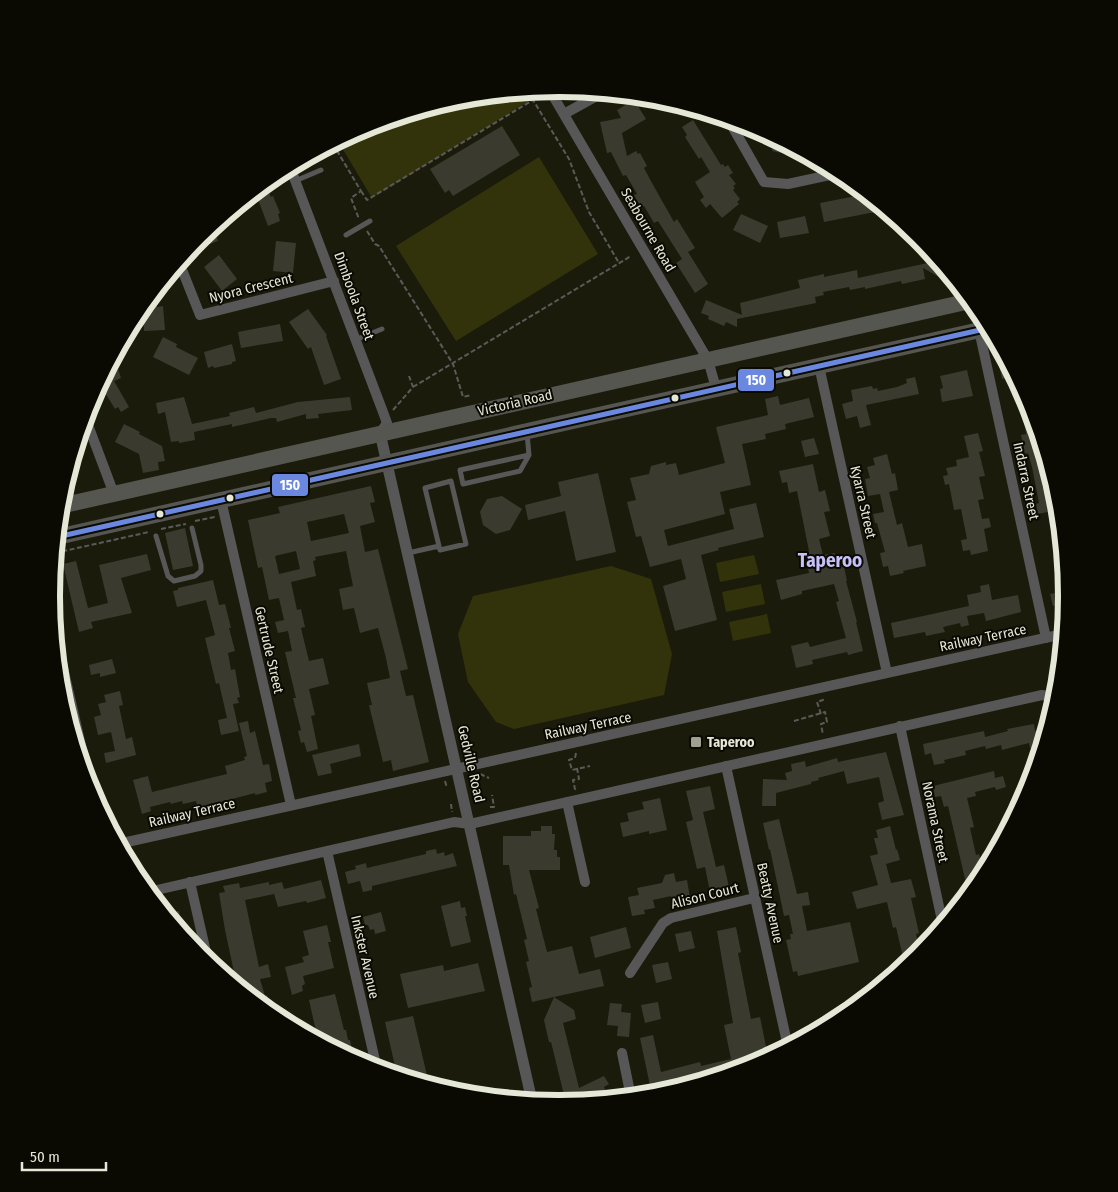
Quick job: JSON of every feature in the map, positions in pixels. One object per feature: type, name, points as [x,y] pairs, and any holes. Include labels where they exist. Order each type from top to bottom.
[{"type":"highway","name":"Victoria Road","points":[[69,504],[963,303]]},
{"type":"highway","points":[[64,536],[223,507],[387,462],[981,330]]},
{"type":"street","name":"Seabourne Road","points":[[554,97],[708,360],[716,388]]},
{"type":"street","points":[[564,114],[592,98]]},
{"type":"street","points":[[733,129],[764,182],[788,184],[827,176]]},
{"type":"street","name":"Dimboola Street","points":[[293,175],[387,423],[380,433]]},
{"type":"street","name":"Nyora Crescent","points":[[182,269],[200,315],[334,281]]},
{"type":"street","name":"Indarra Street","points":[[986,339],[1046,638]]},
{"type":"street","name":"Kyarra Street","points":[[819,366],[887,673]]},
{"type":"street","points":[[89,428],[114,494]]},
{"type":"street","name":"Gedville Road","points":[[380,433],[530,1094]]},
{"type":"street","name":"Gertrude Street","points":[[223,507],[291,806]]},
{"type":"street","name":"Railway Terrace","points":[[125,842],[1056,636]]},
{"type":"street","points":[[156,890],[457,822],[470,824],[900,726],[1042,695],[1047,697]]},
{"type":"street","name":"Norama Street","points":[[900,726],[941,916]]},
{"type":"street","name":"Beatty Avenue","points":[[726,766],[786,1040]]},
{"type":"street","points":[[567,802],[585,882]]},
{"type":"street","name":"Inkster Avenue","points":[[327,851],[375,1060]]},
{"type":"street","points":[[190,882],[205,948]]},
{"type":"street","name":"Alison Court","points":[[630,973],[663,924],[671,918],[754,898]]},
{"type":"street","points":[[622,1053],[630,1090]]},
{"type":"lane","points":[[295,181],[322,170]]},
{"type":"lane","points":[[346,235],[370,221]]},
{"type":"lane","points":[[355,340],[382,329]]},
{"type":"lane","points":[[526,432],[529,455],[520,471],[464,484],[460,470],[529,455]]},
{"type":"lane","points":[[451,482],[466,544],[440,550],[439,546],[425,488],[451,482]]},
{"type":"lane","points":[[156,536],[168,576],[174,581],[195,576],[201,571],[192,528]]},
{"type":"lane","points":[[408,553],[439,546]]},
{"type":"path","points":[[336,149],[368,200],[533,100],[569,159],[589,212],[619,263]]},
{"type":"path","points":[[360,221],[350,198],[361,191]]},
{"type":"path","points":[[366,231],[375,244],[379,246],[453,364],[463,397],[471,395]]},
{"type":"path","points":[[392,411],[413,387],[631,256]]},
{"type":"path","points":[[409,376],[413,387]]},
{"type":"path","points":[[62,551],[223,507]]},
{"type":"path","points":[[817,702],[821,714]]},
{"type":"path","points":[[794,720],[825,712],[827,722],[821,724],[825,743]]},
{"type":"path","points":[[576,743],[575,758],[569,760],[572,770],[590,766]]},
{"type":"path","points":[[577,768],[579,779],[574,780],[575,789],[583,787],[585,798]]},
{"type":"path","points":[[490,807],[494,806],[492,795]]},
{"type":"shaded area","points":[[534,98],[372,198],[341,147],[399,123],[430,114],[494,101]]},
{"type":"shaded area","points":[[539,157],[598,254],[456,341],[396,246]]},
{"type":"shaded area","points":[[754,555],[759,574],[720,582],[716,563]]},
{"type":"shaded area","points":[[611,566],[651,579],[672,654],[664,695],[514,729],[496,722],[468,682],[458,634],[473,596]]},
{"type":"shaded area","points":[[761,584],[765,604],[726,612],[722,592]]},
{"type":"shaded area","points":[[767,614],[771,633],[733,641],[729,622]]},
{"type":"building","points":[[630,102],[636,103],[646,119],[622,133],[627,156],[636,151],[638,154],[640,153],[647,166],[644,168],[674,222],[677,219],[695,248],[688,252],[708,284],[695,293],[676,263],[682,259],[658,221],[654,223],[644,206],[641,208],[634,195],[637,194],[626,175],[623,176],[611,152],[607,153],[600,122],[621,118],[617,110]]},
{"type":"building","points":[[693,120],[721,165],[723,164],[725,167],[728,165],[733,173],[729,175],[736,184],[733,186],[735,188],[733,190],[740,199],[737,202],[739,204],[722,218],[710,204],[706,208],[700,200],[704,197],[695,182],[710,172],[685,137],[687,135],[682,127]]},
{"type":"building","points":[[502,126],[520,155],[453,196],[449,190],[445,193],[430,169]]},
{"type":"building","points":[[773,145],[793,155],[772,151]]},
{"type":"building","points":[[268,191],[271,197],[273,196],[280,213],[278,214],[280,221],[268,226],[258,198]]},
{"type":"building","points":[[857,196],[877,212],[824,222],[820,203]]},
{"type":"building","points":[[741,214],[768,226],[760,243],[733,230]]},
{"type":"building","points":[[805,216],[809,233],[780,238],[777,222]]},
{"type":"building","points":[[216,234],[218,241],[203,247]]},
{"type":"building","points":[[276,241],[296,243],[293,273],[273,271]]},
{"type":"building","points":[[219,255],[237,279],[222,291],[204,267]]},
{"type":"building","points":[[930,263],[942,276],[939,277],[923,268],[925,279],[902,284],[901,281],[865,289],[865,287],[850,290],[849,287],[823,292],[824,295],[815,297],[816,303],[737,319],[737,327],[726,322],[724,326],[708,319],[709,316],[701,313],[706,300],[742,315],[740,303],[800,288],[798,280],[824,274],[824,277],[857,270],[858,278]]},
{"type":"building","points":[[156,302],[157,307],[163,306],[165,330],[144,331],[144,320]]},
{"type":"building","points":[[308,309],[327,335],[341,379],[324,385],[311,347],[308,349],[289,322]]},
{"type":"building","points":[[280,324],[283,341],[241,348],[238,332]]},
{"type":"building","points":[[163,337],[177,344],[176,347],[198,358],[189,375],[153,357]]},
{"type":"building","points":[[232,344],[236,361],[232,362],[232,364],[208,368],[204,352]]},
{"type":"building","points":[[999,364],[1000,364],[1008,377],[1002,379]]},
{"type":"building","points":[[117,365],[121,378],[114,381],[129,407],[121,412],[118,407],[115,409],[104,391],[109,388],[107,384]]},
{"type":"building","points":[[967,370],[973,396],[942,402],[940,389],[943,388],[940,376]]},
{"type":"building","points":[[915,377],[919,394],[866,405],[871,425],[860,428],[857,416],[846,419],[842,404],[853,401],[851,390],[872,386],[873,389],[877,388],[878,391],[897,387],[907,383],[906,379]]},
{"type":"building","points":[[778,396],[780,405],[809,398],[814,417],[785,424],[786,429],[765,434],[766,439],[742,444],[751,485],[720,492],[725,514],[664,530],[668,546],[734,529],[729,509],[756,503],[764,537],[718,548],[719,550],[701,555],[717,620],[675,631],[663,586],[686,579],[681,559],[650,567],[641,536],[636,537],[627,502],[636,500],[630,478],[649,474],[651,466],[666,462],[666,465],[676,463],[679,475],[725,463],[716,427],[768,415],[765,399]]},
{"type":"building","points":[[184,397],[192,424],[230,416],[229,413],[254,407],[256,413],[298,402],[350,397],[352,410],[318,414],[319,418],[306,419],[306,414],[277,422],[276,418],[271,418],[232,427],[232,424],[194,432],[195,440],[179,443],[179,441],[171,442],[165,412],[158,414],[156,403]]},
{"type":"building","points":[[1024,422],[1026,422],[1032,436],[1050,511],[1038,514],[1036,504],[1039,503],[1032,467],[1028,453],[1025,454],[1021,435],[1026,434]]},
{"type":"building","points":[[124,424],[162,446],[165,461],[158,462],[159,470],[143,473],[139,454],[115,442]]},
{"type":"building","points":[[978,433],[983,451],[979,452],[985,476],[979,477],[984,499],[978,500],[982,519],[989,518],[991,527],[984,529],[988,551],[971,555],[970,550],[963,551],[961,540],[967,539],[961,509],[954,510],[949,484],[945,485],[943,476],[948,475],[946,468],[957,466],[956,460],[969,457],[964,436]]},
{"type":"building","points":[[814,438],[819,454],[805,457],[801,441]]},
{"type":"building","points":[[887,454],[892,474],[895,473],[898,490],[889,492],[897,525],[902,523],[908,547],[922,544],[926,566],[890,576],[888,566],[883,567],[880,553],[885,552],[873,514],[884,512],[880,494],[868,496],[865,479],[870,478],[867,467],[875,465],[873,458]]},
{"type":"building","points":[[813,464],[819,492],[825,490],[830,511],[824,512],[830,536],[819,539],[823,555],[835,553],[838,563],[843,562],[863,651],[848,655],[847,652],[812,660],[813,664],[796,668],[791,646],[808,642],[810,647],[846,638],[836,602],[839,601],[834,584],[802,591],[802,594],[781,600],[776,580],[809,573],[804,552],[809,551],[797,491],[789,493],[787,482],[782,483],[779,471]]},
{"type":"building","points":[[598,473],[616,552],[576,561],[565,511],[528,520],[525,505],[561,496],[558,482]]},
{"type":"building","points":[[371,486],[375,502],[370,503],[375,522],[360,526],[365,552],[378,549],[408,669],[400,671],[406,696],[413,695],[429,762],[393,771],[391,760],[383,762],[369,705],[372,705],[367,683],[390,678],[378,628],[360,633],[354,608],[343,610],[339,589],[353,586],[346,551],[315,557],[316,560],[313,561],[316,576],[291,582],[297,610],[301,609],[305,627],[301,628],[309,661],[323,658],[329,684],[309,689],[315,715],[311,716],[318,749],[307,752],[304,742],[301,743],[298,731],[301,730],[293,698],[296,698],[285,652],[292,651],[288,631],[278,633],[275,622],[284,620],[279,598],[269,600],[262,567],[258,568],[248,520],[280,513],[278,507]],"holes":[[[344,514],[349,533],[311,541],[307,522]],[[296,551],[300,569],[279,574],[275,556]]]},
{"type":"building","points":[[502,496],[522,509],[510,530],[496,534],[483,525],[480,512],[487,499]]},
{"type":"building","points":[[185,528],[193,566],[173,570],[165,533]]},
{"type":"building","points":[[147,554],[151,570],[121,578],[132,613],[91,622],[93,628],[79,632],[63,564],[76,561],[88,608],[108,603],[99,565]]},
{"type":"building","points":[[213,580],[219,605],[225,604],[231,628],[229,628],[235,651],[228,653],[231,670],[235,669],[240,697],[237,698],[239,703],[233,704],[239,731],[221,735],[218,720],[227,718],[219,683],[216,684],[205,638],[215,635],[206,600],[177,607],[173,591],[178,590],[178,588]]},
{"type":"building","points":[[989,584],[992,600],[1018,595],[1021,612],[986,621],[984,613],[967,616],[969,625],[961,627],[960,623],[943,627],[945,632],[926,636],[925,632],[894,638],[891,623],[969,606],[967,595],[981,592],[980,586]]},
{"type":"building","points":[[1058,593],[1058,605],[1053,606],[1050,594]]},
{"type":"building","points":[[112,659],[116,673],[100,677],[100,673],[91,675],[89,665]]},
{"type":"building","points":[[120,691],[123,705],[119,706],[126,739],[132,737],[136,755],[106,763],[104,753],[115,751],[111,732],[98,735],[94,717],[101,715],[98,704],[106,702],[104,695]]},
{"type":"building","points":[[248,721],[250,733],[255,731],[263,765],[269,764],[272,781],[265,783],[267,792],[255,795],[255,793],[198,808],[196,801],[183,804],[182,801],[171,804],[170,802],[150,807],[151,811],[142,814],[133,780],[148,776],[152,792],[227,774],[225,766],[245,760],[244,757],[247,756],[239,723]]},
{"type":"building","points":[[1034,724],[1035,731],[1039,730],[1035,747],[1030,748],[1029,743],[1002,750],[1001,745],[986,749],[985,746],[965,751],[966,755],[944,760],[945,763],[934,765],[931,753],[925,755],[923,744],[984,731],[985,737],[1008,731],[1007,729]]},
{"type":"building","points":[[359,744],[361,756],[330,764],[332,773],[318,776],[312,755]]},
{"type":"building","points":[[886,752],[904,815],[882,820],[878,803],[884,801],[879,777],[847,784],[844,771],[818,778],[819,780],[811,782],[811,784],[776,793],[776,806],[762,806],[763,779],[787,780],[785,773],[792,771],[791,764],[805,761],[806,767],[837,758],[838,762]]},
{"type":"building","points":[[994,771],[995,778],[1003,776],[1006,787],[996,790],[995,787],[975,792],[976,796],[967,798],[974,827],[970,828],[976,855],[979,854],[981,862],[967,883],[948,806],[944,807],[941,796],[935,797],[933,786]]},
{"type":"building","points":[[710,786],[715,809],[703,812],[716,867],[724,865],[729,887],[710,892],[705,867],[697,869],[686,822],[693,820],[686,791]]},
{"type":"building","points":[[660,798],[667,830],[649,834],[649,831],[623,837],[620,823],[629,821],[627,813],[644,809],[642,802]]},
{"type":"building","points":[[779,819],[797,894],[808,892],[810,905],[802,906],[807,931],[850,922],[859,962],[798,976],[797,971],[793,972],[786,940],[791,939],[790,934],[793,934],[789,915],[784,916],[763,823]]},
{"type":"building","points":[[541,826],[552,826],[552,834],[555,834],[554,850],[557,850],[557,857],[560,857],[560,870],[529,870],[539,908],[536,909],[547,952],[572,946],[579,974],[600,969],[604,986],[532,1002],[529,988],[532,987],[526,962],[529,961],[524,940],[527,939],[516,894],[514,895],[509,865],[503,865],[503,836],[531,836],[531,831],[541,831]]},
{"type":"building","points":[[890,826],[897,849],[900,860],[886,864],[891,883],[911,879],[916,897],[911,898],[919,933],[916,934],[918,943],[903,957],[896,927],[893,928],[887,902],[857,909],[852,892],[878,885],[870,856],[878,854],[874,838],[878,838],[876,830]]},
{"type":"building","points":[[436,849],[437,854],[444,852],[445,856],[453,853],[457,866],[372,886],[372,890],[363,892],[360,881],[348,884],[345,872],[356,869],[355,866],[366,863],[367,868],[426,854],[426,851]]},
{"type":"building","points":[[674,873],[676,882],[687,880],[690,898],[672,902],[671,896],[653,900],[655,908],[644,910],[645,914],[632,916],[628,897],[639,895],[637,888],[662,883],[665,875]]},
{"type":"building","points":[[321,880],[326,898],[278,907],[274,894],[245,900],[259,967],[268,964],[271,977],[260,979],[268,1001],[235,975],[219,893],[225,892],[223,886],[239,883],[240,888],[269,882],[269,885],[282,882],[284,889]]},
{"type":"building","points":[[460,901],[461,908],[465,907],[467,916],[465,916],[471,942],[451,947],[441,906]]},
{"type":"building","points":[[179,911],[181,922],[173,912]]},
{"type":"building","points":[[381,912],[386,931],[375,934],[374,929],[370,930],[368,925],[365,925],[363,917]]},
{"type":"building","points":[[327,925],[331,942],[328,942],[334,968],[303,976],[305,984],[302,986],[303,991],[292,995],[285,967],[304,962],[302,957],[309,955],[303,931]]},
{"type":"building","points":[[626,927],[631,948],[595,958],[590,937]]},
{"type":"building","points":[[736,927],[741,952],[738,953],[751,1019],[760,1017],[767,1050],[719,1069],[650,1086],[640,1038],[653,1035],[661,1072],[700,1062],[701,1066],[731,1059],[724,1025],[733,1023],[717,931]]},
{"type":"building","points":[[691,931],[695,948],[679,952],[675,934]]},
{"type":"building","points":[[668,962],[672,979],[656,983],[652,965]]},
{"type":"building","points":[[478,963],[485,991],[408,1008],[400,974],[443,965],[444,971]]},
{"type":"building","points":[[335,994],[344,1030],[346,1030],[348,1040],[350,1040],[352,1050],[316,1032],[309,1000]]},
{"type":"building","points":[[554,997],[574,1010],[576,1019],[563,1023],[579,1088],[604,1076],[609,1084],[604,1087],[607,1093],[564,1095],[544,1020]]},
{"type":"building","points":[[658,1002],[661,1019],[645,1023],[641,1005]]},
{"type":"building","points":[[610,1003],[622,1004],[621,1012],[631,1013],[629,1037],[617,1036],[618,1026],[607,1025]]},
{"type":"building","points":[[413,1016],[427,1077],[395,1068],[385,1022]]},
{"type":"transit line","name":"150","points":[[64,536],[981,330]]},
{"type":"place","name":"Taperoo","points":[[696,742]]},
{"type":"district","name":"Taperoo","points":[[830,560]]}]
